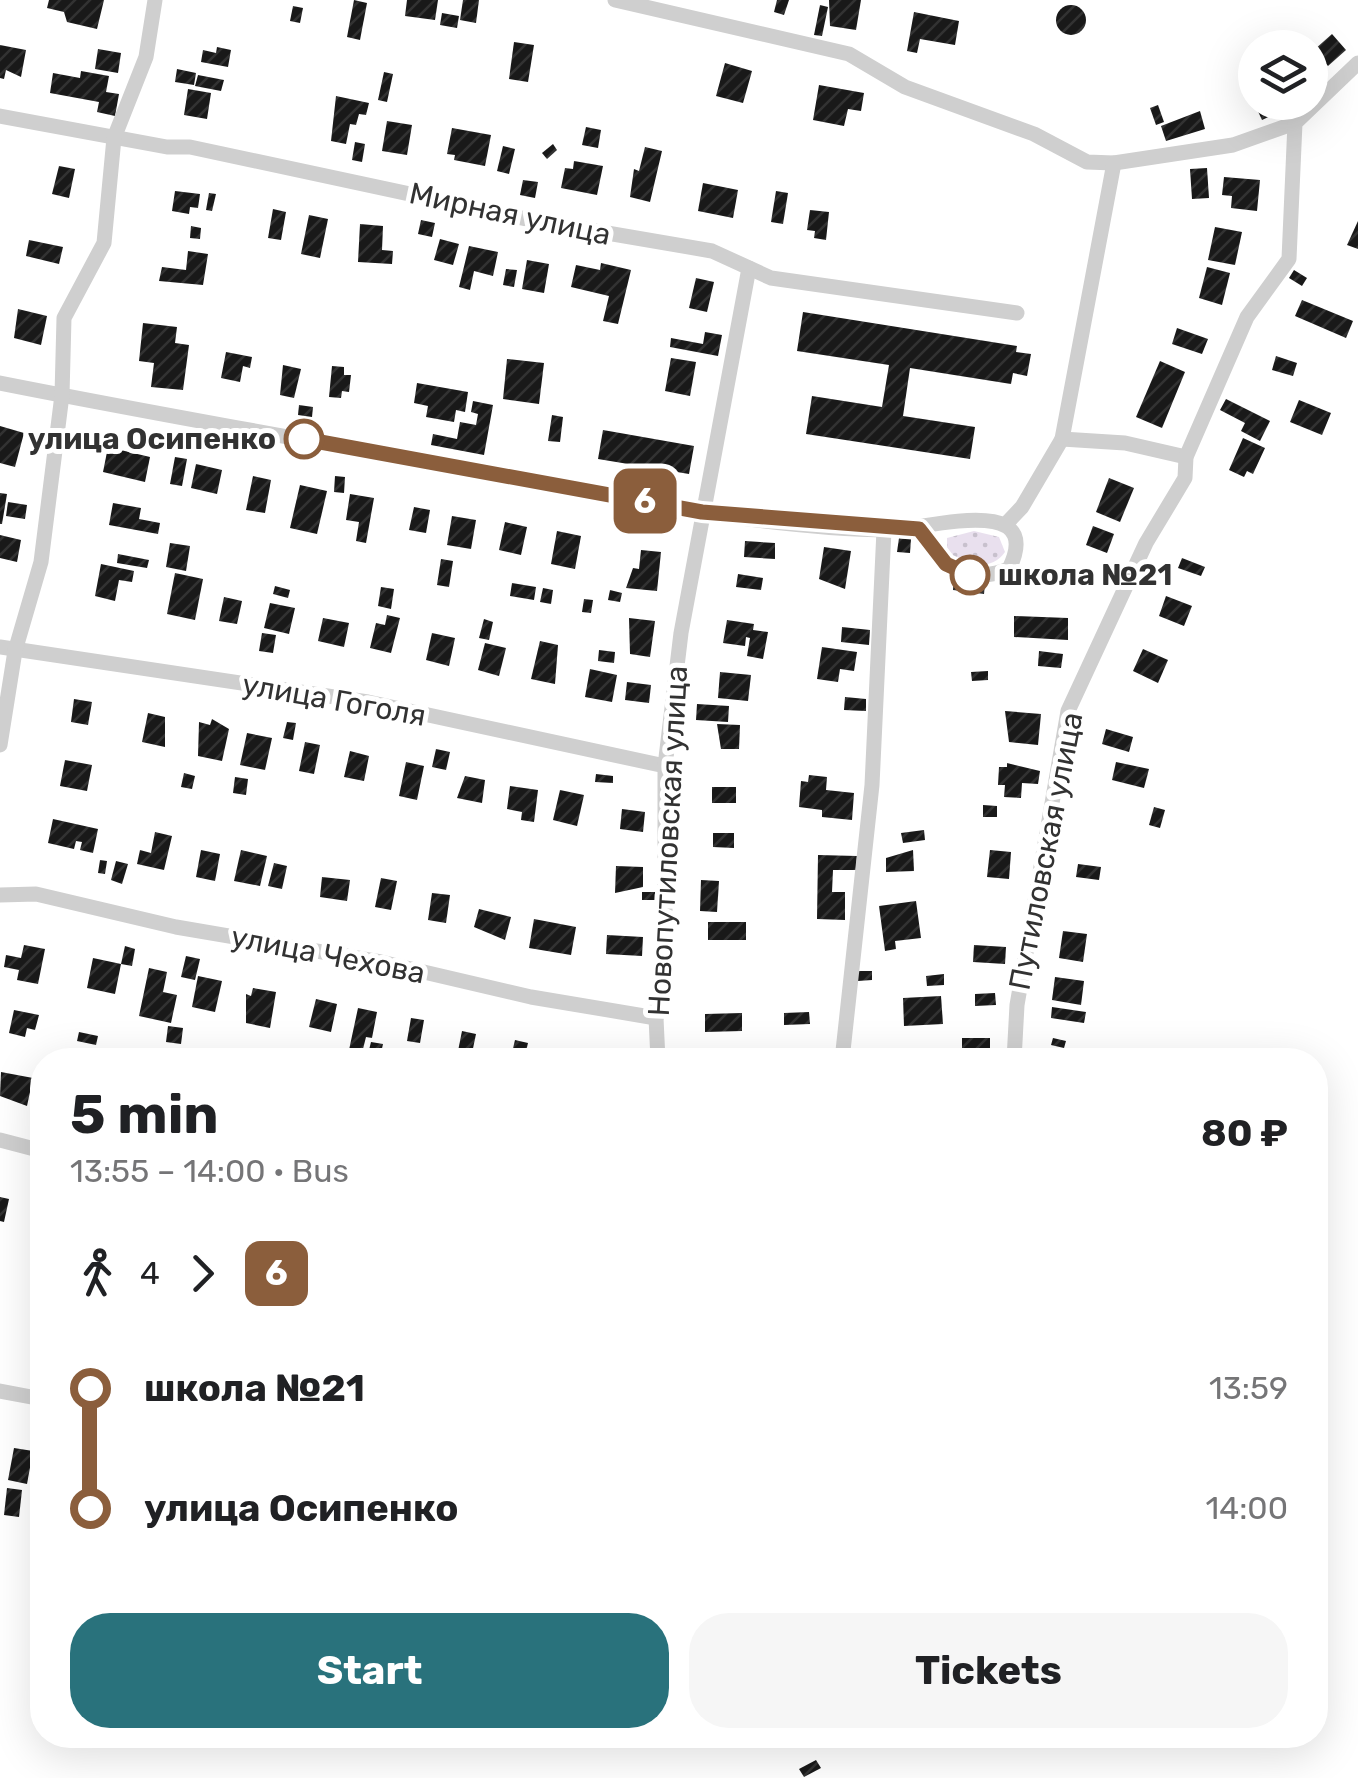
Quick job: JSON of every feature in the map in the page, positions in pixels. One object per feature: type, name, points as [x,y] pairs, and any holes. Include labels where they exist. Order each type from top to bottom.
[{"type":"street","points":[[0,745],[8,649],[41,562],[62,396],[64,318],[104,243],[114,138],[146,57],[155,0]]},
{"type":"street","points":[[615,0],[849,54],[906,87],[1034,134],[1087,162],[1114,163],[1234,145],[1295,123],[1358,63]]},
{"type":"street","name":"Мирная улица","points":[[0,116],[114,138],[190,146],[531,220],[712,251],[771,278],[1017,314]]},
{"type":"street","name":"Путиловская улица","points":[[1015,1048],[1017,1006],[1068,711],[1146,542],[1185,478],[1186,457],[1247,317],[1288,259],[1295,123]]},
{"type":"street","points":[[1005,525],[1022,508],[1062,439],[1114,163]]},
{"type":"street","name":"Новопутиловская улица","points":[[657,1048],[656,1018],[665,924],[665,766],[680,633],[749,268]]},
{"type":"street","points":[[0,383],[702,512],[884,530],[919,529],[960,519],[993,520],[1005,525],[1015,540],[1015,556],[1009,569],[990,577],[970,575],[946,564],[919,529]]},
{"type":"street","points":[[1062,439],[1125,443],[1186,457]]},
{"type":"street","points":[[843,1048],[872,785],[884,530]]},
{"type":"street","name":"улица Гоголя","points":[[8,649],[368,702],[665,766]]},
{"type":"street","name":"улица Чехова","points":[[0,895],[36,894],[176,927],[381,962],[531,997],[656,1018]]},
{"type":"street","points":[[0,1140],[30,1148]]},
{"type":"street","points":[[0,1391],[30,1397]]},
{"type":"shaded area","points":[[974,531],[999,537],[1005,552],[985,565],[961,561],[947,553],[947,538]]},
{"type":"building","points":[[49,0],[104,0],[97,29],[67,22],[64,12],[47,8]]},
{"type":"building","points":[[354,0],[367,3],[360,40],[347,37]]},
{"type":"building","points":[[407,0],[438,0],[435,20],[405,16]]},
{"type":"building","points":[[463,0],[479,0],[476,23],[460,20]]},
{"type":"building","points":[[777,0],[789,0],[784,15],[774,12]]},
{"type":"building","points":[[829,0],[861,0],[856,30],[830,26]]},
{"type":"building","points":[[820,5],[828,7],[822,36],[814,35]]},
{"type":"building","points":[[1071,5],[1082,9],[1086,20],[1082,31],[1071,35],[1060,31],[1056,20],[1060,9]]},
{"type":"building","points":[[293,6],[303,8],[300,23],[290,21]]},
{"type":"building","points":[[914,12],[959,21],[955,45],[920,39],[917,53],[907,51]]},
{"type":"building","points":[[442,13],[459,16],[457,28],[440,25]]},
{"type":"building","points":[[1332,34],[1346,50],[1328,66],[1328,38]]},
{"type":"building","points":[[514,42],[534,45],[528,82],[509,79]]},
{"type":"building","points":[[0,45],[26,50],[21,77],[6,70],[4,79],[0,78]]},
{"type":"building","points":[[217,47],[231,50],[228,67],[201,62],[203,50],[216,53]]},
{"type":"building","points":[[98,49],[121,53],[118,73],[95,69]]},
{"type":"building","points":[[725,63],[752,71],[743,103],[716,96]]},
{"type":"building","points":[[177,69],[196,73],[194,85],[175,82]]},
{"type":"building","points":[[81,71],[109,76],[106,92],[119,94],[115,116],[97,112],[99,102],[50,93],[53,73],[80,78]]},
{"type":"building","points":[[384,72],[393,74],[387,102],[378,100]]},
{"type":"building","points":[[198,75],[224,80],[221,91],[195,86]]},
{"type":"building","points":[[819,85],[864,93],[861,111],[848,109],[844,126],[813,120]]},
{"type":"building","points":[[188,89],[211,93],[207,119],[184,115]]},
{"type":"building","points":[[336,96],[369,103],[366,115],[359,114],[356,125],[350,124],[346,144],[331,141]]},
{"type":"building","points":[[1158,105],[1164,122],[1156,125],[1150,108]]},
{"type":"building","points":[[1200,111],[1205,129],[1166,141],[1161,126]]},
{"type":"building","points":[[387,121],[412,125],[407,155],[382,151]]},
{"type":"building","points":[[586,127],[601,130],[598,148],[582,145]]},
{"type":"building","points":[[452,128],[491,135],[485,166],[454,160],[455,155],[447,154]]},
{"type":"building","points":[[355,142],[365,144],[362,162],[352,160]]},
{"type":"building","points":[[553,144],[557,150],[547,159],[542,153]]},
{"type":"building","points":[[503,146],[515,149],[509,174],[497,171]]},
{"type":"building","points":[[645,147],[662,151],[650,202],[630,197],[634,169],[639,171]]},
{"type":"building","points":[[574,161],[603,166],[597,195],[561,188],[565,168],[573,169]]},
{"type":"building","points":[[59,166],[75,169],[69,198],[52,194]]},
{"type":"building","points":[[1207,168],[1209,198],[1192,199],[1190,169]]},
{"type":"building","points":[[1224,177],[1260,180],[1257,211],[1231,208],[1232,196],[1222,195]]},
{"type":"building","points":[[523,180],[538,182],[535,198],[520,195]]},
{"type":"building","points":[[703,183],[738,190],[733,218],[698,211]]},
{"type":"building","points":[[175,191],[200,194],[198,208],[190,207],[189,214],[172,211]]},
{"type":"building","points":[[776,191],[788,193],[783,224],[771,222]]},
{"type":"building","points":[[209,193],[216,194],[212,211],[206,210]]},
{"type":"building","points":[[273,209],[286,212],[281,240],[268,238]]},
{"type":"building","points":[[810,210],[829,212],[826,240],[814,238],[815,231],[807,230]]},
{"type":"building","points":[[309,215],[328,219],[320,258],[301,254]]},
{"type":"building","points":[[421,220],[435,223],[432,237],[418,234]]},
{"type":"building","points":[[1358,221],[1358,249],[1347,245]]},
{"type":"building","points":[[360,224],[383,226],[382,250],[393,251],[392,264],[358,262]]},
{"type":"building","points":[[191,226],[201,228],[200,239],[190,238]]},
{"type":"building","points":[[1215,227],[1242,232],[1235,265],[1208,260]]},
{"type":"building","points":[[440,239],[459,244],[453,265],[434,260]]},
{"type":"building","points":[[29,240],[63,247],[59,264],[26,256]]},
{"type":"building","points":[[469,246],[498,252],[493,276],[474,271],[470,290],[459,287]]},
{"type":"building","points":[[188,251],[208,254],[203,285],[159,281],[162,267],[186,270]]},
{"type":"building","points":[[527,260],[549,264],[544,293],[522,289]]},
{"type":"building","points":[[601,263],[631,270],[618,324],[603,321],[609,296],[571,287],[576,265],[600,270]]},
{"type":"building","points":[[1207,267],[1230,273],[1222,305],[1199,298]]},
{"type":"building","points":[[506,269],[517,270],[514,287],[503,285]]},
{"type":"building","points":[[1294,270],[1307,278],[1302,286],[1289,278]]},
{"type":"building","points":[[696,278],[714,282],[707,312],[689,308]]},
{"type":"building","points":[[1302,300],[1353,321],[1346,338],[1295,316]]},
{"type":"building","points":[[18,309],[47,316],[41,345],[14,338]]},
{"type":"building","points":[[803,312],[1017,346],[1016,352],[1031,354],[1027,376],[1013,373],[1011,384],[910,368],[903,416],[975,427],[970,459],[806,434],[812,396],[882,407],[889,365],[797,351]]},
{"type":"building","points":[[143,323],[177,327],[175,343],[189,345],[183,390],[151,387],[154,363],[139,361]]},
{"type":"building","points":[[1177,328],[1208,339],[1202,354],[1172,344]]},
{"type":"building","points":[[705,332],[722,335],[718,356],[670,347],[671,338],[703,344]]},
{"type":"building","points":[[226,352],[252,357],[250,368],[243,366],[240,382],[221,378]]},
{"type":"building","points":[[1276,356],[1297,363],[1293,376],[1272,370]]},
{"type":"building","points":[[671,358],[696,362],[690,396],[665,391]]},
{"type":"building","points":[[507,359],[544,363],[539,404],[503,399]]},
{"type":"building","points":[[1160,361],[1185,372],[1162,428],[1136,417]]},
{"type":"building","points":[[283,365],[301,369],[294,398],[280,395]]},
{"type":"building","points":[[332,366],[344,367],[344,375],[351,375],[349,392],[342,391],[341,398],[329,397]]},
{"type":"building","points":[[417,383],[468,392],[465,412],[456,410],[454,422],[426,417],[428,406],[414,403]]},
{"type":"building","points":[[1226,399],[1270,421],[1260,441],[1241,431],[1245,423],[1220,410]]},
{"type":"building","points":[[1299,400],[1331,413],[1322,435],[1290,422]]},
{"type":"building","points":[[473,401],[493,405],[484,455],[431,445],[433,434],[457,439],[460,422],[476,425],[478,414],[471,412]]},
{"type":"building","points":[[299,405],[313,407],[312,417],[298,415]]},
{"type":"building","points":[[552,415],[563,417],[560,442],[548,441]]},
{"type":"building","points":[[0,426],[24,433],[15,467],[0,463]]},
{"type":"building","points":[[603,430],[694,446],[689,474],[598,459]]},
{"type":"building","points":[[1243,438],[1265,448],[1253,474],[1247,471],[1244,477],[1229,470]]},
{"type":"building","points":[[108,447],[150,457],[145,482],[103,472]]},
{"type":"building","points":[[175,457],[187,459],[182,486],[170,484]]},
{"type":"building","points":[[196,464],[222,470],[217,494],[191,488]]},
{"type":"building","points":[[253,476],[271,480],[265,513],[246,510]]},
{"type":"building","points":[[335,476],[345,477],[344,493],[334,492]]},
{"type":"building","points":[[1109,478],[1134,488],[1120,522],[1096,512]]},
{"type":"building","points":[[300,485],[327,491],[317,534],[290,528]]},
{"type":"building","points":[[0,493],[7,494],[2,524],[0,524]]},
{"type":"building","points":[[350,494],[374,498],[366,543],[356,541],[359,522],[346,520]]},
{"type":"building","points":[[8,502],[27,505],[25,519],[6,516]]},
{"type":"building","points":[[113,503],[141,508],[139,519],[160,523],[158,534],[109,525]]},
{"type":"building","points":[[414,507],[430,510],[426,533],[409,530]]},
{"type":"building","points":[[452,516],[476,520],[471,549],[447,545]]},
{"type":"building","points":[[505,522],[527,527],[521,555],[499,550]]},
{"type":"building","points":[[1093,526],[1114,534],[1107,553],[1086,545]]},
{"type":"building","points":[[557,531],[581,536],[575,569],[551,564]]},
{"type":"building","points":[[0,535],[21,540],[17,562],[0,558]]},
{"type":"building","points":[[899,538],[911,539],[910,553],[897,552]]},
{"type":"building","points":[[745,541],[775,543],[775,559],[744,557]]},
{"type":"building","points":[[170,543],[190,546],[186,571],[166,567]]},
{"type":"building","points":[[824,547],[851,551],[845,589],[819,579]]},
{"type":"building","points":[[641,550],[661,552],[657,591],[626,588],[633,568],[639,569]]},
{"type":"building","points":[[118,554],[149,560],[147,568],[117,563]]},
{"type":"building","points":[[1182,558],[1205,567],[1201,576],[1178,568]]},
{"type":"building","points":[[441,559],[453,561],[449,587],[437,585]]},
{"type":"building","points":[[101,564],[134,571],[132,582],[119,580],[115,601],[95,596]]},
{"type":"building","points":[[1065,568],[1093,574],[1090,589],[1062,583]]},
{"type":"building","points":[[175,573],[203,579],[195,620],[167,614]]},
{"type":"building","points":[[738,574],[763,578],[761,590],[736,587]]},
{"type":"building","points":[[954,580],[985,584],[984,594],[953,590]]},
{"type":"building","points":[[512,583],[536,587],[534,600],[510,596]]},
{"type":"building","points":[[275,586],[290,590],[288,598],[273,594]]},
{"type":"building","points":[[381,587],[394,589],[391,609],[378,606]]},
{"type":"building","points":[[543,588],[553,590],[551,604],[540,602]]},
{"type":"building","points":[[610,590],[622,593],[620,602],[608,600]]},
{"type":"building","points":[[1166,596],[1192,606],[1184,626],[1159,616]]},
{"type":"building","points":[[224,597],[242,601],[237,624],[219,621]]},
{"type":"building","points":[[584,599],[593,600],[591,613],[582,612]]},
{"type":"building","points":[[270,603],[295,608],[289,634],[264,628]]},
{"type":"building","points":[[387,615],[400,618],[391,653],[370,648],[376,623],[385,625]]},
{"type":"building","points":[[1014,616],[1068,618],[1068,640],[1014,637]]},
{"type":"building","points":[[323,618],[349,623],[344,647],[318,641]]},
{"type":"building","points":[[629,618],[655,621],[650,657],[630,654]]},
{"type":"building","points":[[484,619],[493,622],[489,640],[479,638]]},
{"type":"building","points":[[727,620],[754,624],[753,630],[768,632],[763,659],[747,656],[750,638],[746,637],[745,646],[723,643]]},
{"type":"building","points":[[842,627],[870,630],[869,645],[841,642]]},
{"type":"building","points":[[262,633],[276,635],[273,653],[259,651]]},
{"type":"building","points":[[432,633],[455,638],[449,666],[426,660]]},
{"type":"building","points":[[540,641],[558,645],[555,684],[531,679]]},
{"type":"building","points":[[485,643],[506,648],[499,676],[478,670]]},
{"type":"building","points":[[822,647],[857,652],[854,671],[840,669],[838,682],[817,679]]},
{"type":"building","points":[[1143,649],[1168,660],[1158,683],[1133,671]]},
{"type":"building","points":[[599,650],[615,652],[614,663],[598,661]]},
{"type":"building","points":[[1039,651],[1063,654],[1061,668],[1038,666]]},
{"type":"building","points":[[590,669],[617,675],[612,702],[585,697]]},
{"type":"building","points":[[988,671],[988,680],[972,681],[971,672]]},
{"type":"building","points":[[720,672],[751,675],[748,701],[718,698]]},
{"type":"building","points":[[627,682],[651,685],[649,703],[625,700]]},
{"type":"building","points":[[845,697],[866,699],[866,711],[844,710]]},
{"type":"building","points":[[74,699],[92,702],[88,725],[71,722]]},
{"type":"building","points":[[697,704],[729,706],[728,722],[696,720]]},
{"type":"building","points":[[1005,711],[1041,714],[1038,745],[1009,742]]},
{"type":"building","points":[[148,713],[165,717],[165,747],[142,742]]},
{"type":"building","points":[[212,719],[229,729],[222,761],[198,756],[199,722],[210,725]]},
{"type":"building","points":[[287,722],[296,723],[293,740],[283,738]]},
{"type":"building","points":[[717,724],[740,725],[739,749],[721,749]]},
{"type":"building","points":[[1106,729],[1133,737],[1129,752],[1102,744]]},
{"type":"building","points":[[247,733],[272,738],[265,770],[240,765]]},
{"type":"building","points":[[305,742],[320,745],[314,774],[299,771]]},
{"type":"building","points":[[436,749],[450,752],[446,770],[432,767]]},
{"type":"building","points":[[350,751],[369,756],[364,781],[344,777]]},
{"type":"building","points":[[65,760],[92,765],[87,791],[60,786]]},
{"type":"building","points":[[406,762],[424,766],[417,800],[399,796]]},
{"type":"building","points":[[1116,762],[1149,769],[1144,788],[1112,780]]},
{"type":"building","points":[[1007,763],[1040,771],[1038,784],[1022,783],[1021,798],[1004,797],[1005,785],[998,785],[999,767],[1007,767]]},
{"type":"building","points":[[184,773],[195,776],[192,789],[181,787]]},
{"type":"building","points":[[596,774],[613,776],[613,783],[595,782]]},
{"type":"building","points":[[809,775],[827,777],[826,790],[854,793],[852,820],[822,817],[822,810],[799,807],[801,781],[808,782]]},
{"type":"building","points":[[465,776],[485,780],[482,803],[457,798]]},
{"type":"building","points":[[235,777],[248,779],[246,795],[233,793]]},
{"type":"building","points":[[510,786],[538,790],[534,822],[521,820],[522,812],[507,809]]},
{"type":"building","points":[[712,787],[736,787],[736,803],[712,803]]},
{"type":"building","points":[[560,790],[584,795],[577,826],[553,820]]},
{"type":"building","points":[[983,805],[997,806],[997,817],[983,817]]},
{"type":"building","points":[[1154,807],[1165,810],[1160,828],[1149,825]]},
{"type":"building","points":[[622,809],[645,812],[643,832],[620,829]]},
{"type":"building","points":[[53,819],[98,829],[93,853],[80,850],[82,842],[76,841],[74,849],[48,843]]},
{"type":"building","points":[[924,830],[925,840],[903,843],[901,833]]},
{"type":"building","points":[[155,832],[172,836],[164,870],[137,864],[140,850],[151,853]]},
{"type":"building","points":[[713,833],[734,833],[734,848],[713,847]]},
{"type":"building","points":[[201,850],[220,854],[215,881],[196,877]]},
{"type":"building","points":[[241,850],[267,856],[260,886],[234,881]]},
{"type":"building","points":[[913,850],[914,871],[886,872],[886,858]]},
{"type":"building","points":[[990,850],[1011,852],[1009,879],[987,877]]},
{"type":"building","points":[[818,855],[857,856],[856,870],[833,870],[832,892],[845,892],[845,920],[817,919]]},
{"type":"building","points":[[100,860],[107,861],[105,874],[98,873]]},
{"type":"building","points":[[116,861],[128,864],[122,884],[111,880]]},
{"type":"building","points":[[274,863],[287,866],[282,889],[268,886]]},
{"type":"building","points":[[1078,864],[1101,867],[1099,880],[1076,877]]},
{"type":"building","points":[[616,866],[643,867],[643,887],[615,893]]},
{"type":"building","points":[[322,877],[350,880],[347,901],[320,897]]},
{"type":"building","points":[[381,878],[397,881],[391,910],[375,907]]},
{"type":"building","points":[[701,880],[719,881],[717,912],[700,911]]},
{"type":"building","points":[[642,892],[656,892],[656,900],[642,900]]},
{"type":"building","points":[[432,893],[450,895],[446,923],[428,920]]},
{"type":"building","points":[[916,901],[921,938],[895,941],[896,949],[885,951],[879,906]]},
{"type":"building","points":[[479,909],[511,917],[505,940],[474,927]]},
{"type":"building","points":[[534,919],[576,927],[571,955],[529,948]]},
{"type":"building","points":[[708,922],[746,922],[746,940],[708,940]]},
{"type":"building","points":[[1063,931],[1087,934],[1083,962],[1059,958]]},
{"type":"building","points":[[607,935],[643,937],[642,956],[606,954]]},
{"type":"building","points":[[24,945],[45,949],[38,984],[17,980],[19,970],[4,967],[6,955],[21,958]]},
{"type":"building","points":[[974,945],[1006,947],[1005,964],[973,962]]},
{"type":"building","points":[[125,946],[135,949],[132,966],[121,964]]},
{"type":"building","points":[[186,956],[200,959],[195,980],[181,977]]},
{"type":"building","points":[[93,958],[121,964],[115,994],[87,988]]},
{"type":"building","points":[[149,968],[167,972],[163,992],[177,995],[171,1023],[139,1016]]},
{"type":"building","points":[[858,971],[872,971],[872,980],[858,981]]},
{"type":"building","points":[[944,974],[944,985],[927,986],[926,976]]},
{"type":"building","points":[[198,976],[222,981],[215,1012],[192,1007]]},
{"type":"building","points":[[1055,977],[1084,981],[1081,1005],[1052,1000]]},
{"type":"building","points":[[253,988],[276,992],[270,1028],[246,1023],[246,994],[251,996]]},
{"type":"building","points":[[995,993],[996,1005],[975,1006],[975,994]]},
{"type":"building","points":[[941,996],[943,1024],[904,1026],[903,998]]},
{"type":"building","points":[[316,999],[337,1004],[331,1032],[309,1027]]},
{"type":"building","points":[[1052,1007],[1086,1012],[1084,1023],[1051,1018]]},
{"type":"building","points":[[358,1008],[377,1012],[372,1038],[366,1037],[363,1048],[349,1048]]},
{"type":"building","points":[[14,1010],[39,1015],[35,1030],[27,1028],[25,1037],[9,1033]]},
{"type":"building","points":[[809,1012],[810,1024],[784,1025],[784,1013]]},
{"type":"building","points":[[742,1013],[742,1031],[705,1032],[705,1014]]},
{"type":"building","points":[[411,1018],[424,1020],[420,1043],[407,1041]]},
{"type":"building","points":[[168,1026],[183,1028],[181,1044],[166,1042]]},
{"type":"building","points":[[462,1031],[476,1034],[473,1048],[459,1048]]},
{"type":"building","points":[[79,1032],[98,1036],[96,1045],[77,1041]]},
{"type":"building","points":[[962,1038],[990,1038],[990,1048],[962,1048]]},
{"type":"building","points":[[1053,1038],[1066,1041],[1064,1048],[1051,1045]]},
{"type":"building","points":[[515,1040],[528,1043],[527,1048],[513,1048]]},
{"type":"building","points":[[371,1042],[383,1044],[382,1048],[370,1048]]},
{"type":"building","points":[[1,1072],[30,1077],[27,1106],[0,1096]]},
{"type":"building","points":[[0,1197],[9,1199],[4,1222],[0,1221]]},
{"type":"building","points":[[14,1448],[30,1451],[27,1484],[8,1480]]},
{"type":"building","points":[[7,1488],[22,1490],[19,1517],[4,1515]]},
{"type":"building","points":[[816,1760],[821,1768],[804,1777],[799,1769]]},
{"type":"bus line","name":"6","points":[[304,439],[702,512],[884,530],[919,529],[946,564],[970,575]]},
{"type":"place","name":"улица Осипенко","points":[[304,439]]},
{"type":"place","name":"школа №21","points":[[970,575]]}]
